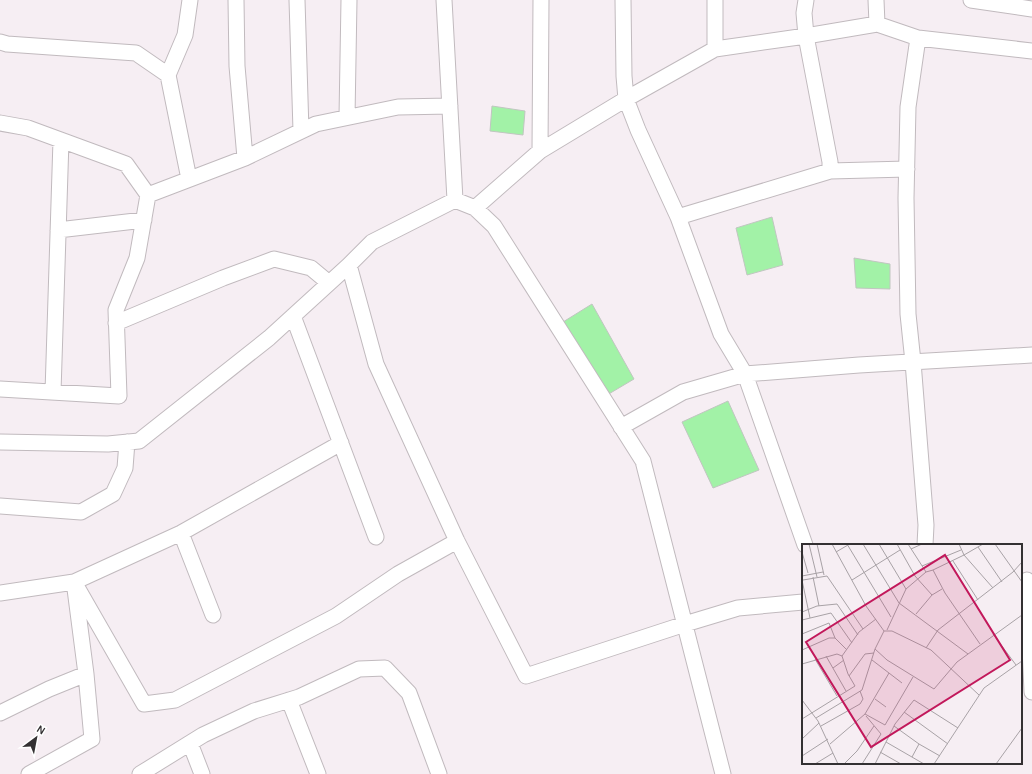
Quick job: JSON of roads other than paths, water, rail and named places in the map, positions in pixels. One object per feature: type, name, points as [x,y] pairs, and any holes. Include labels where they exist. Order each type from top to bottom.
[{"type":"street","points":[[189,179],[168,75],[185,35],[190,0]]},
{"type":"street","points":[[236,0],[237,66],[245,158]]},
{"type":"street","points":[[297,0],[301,131]]},
{"type":"street","points":[[347,117],[349,0]]},
{"type":"street","points":[[444,0],[455,200]]},
{"type":"street","points":[[540,151],[541,0]]},
{"type":"street","points":[[622,0],[626,99],[638,130],[678,217],[720,334],[745,374],[805,544]]},
{"type":"street","points":[[715,0],[715,49]]},
{"type":"street","points":[[806,0],[804,13],[806,36],[830,162],[830,171]]},
{"type":"street","points":[[876,0],[877,24]]},
{"type":"street","points":[[971,0],[1032,10]]},
{"type":"street","points":[[475,208],[540,151],[626,99],[715,49],[877,24],[918,38],[1032,51]]},
{"type":"street","points":[[918,38],[908,107],[908,314],[914,362],[926,525],[925,544]]},
{"type":"street","points":[[0,42],[7,44],[136,53],[168,75]]},
{"type":"street","points":[[148,195],[245,158],[316,124],[398,107],[450,106]]},
{"type":"street","points":[[0,123],[28,128],[126,164],[148,195],[137,258],[116,310],[119,396],[0,389]]},
{"type":"street","points":[[53,392],[61,140]]},
{"type":"street","points":[[678,217],[830,171],[907,169]]},
{"type":"street","points":[[0,442],[108,444],[139,440],[269,338],[372,242],[455,200],[475,208],[494,226],[643,461],[723,774]]},
{"type":"street","points":[[58,230],[144,220]]},
{"type":"street","points":[[116,323],[223,278],[274,259],[311,268],[329,283]]},
{"type":"street","points":[[349,265],[376,364],[457,542],[526,676],[684,624],[738,608],[802,602]]},
{"type":"street","points":[[293,316],[376,537]]},
{"type":"street","points":[[621,427],[683,392],[745,374],[859,365],[1032,355]]},
{"type":"street","points":[[0,506],[81,512],[113,494],[126,468],[127,442]]},
{"type":"street","points":[[0,593],[74,582],[181,533],[341,443]]},
{"type":"street","points":[[181,533],[213,615]]},
{"type":"street","points":[[74,582],[144,704],[175,700],[336,616],[398,574],[457,542]]},
{"type":"street","points":[[1026,581],[1032,692]]},
{"type":"street","points":[[29,774],[92,739],[86,674],[74,582]]},
{"type":"street","points":[[140,774],[203,735],[254,711],[299,697],[359,669],[385,668],[409,693],[440,774]]},
{"type":"street","points":[[0,712],[86,674]]},
{"type":"street","points":[[290,700],[318,774]]},
{"type":"street","points":[[190,743],[202,774]]}]
